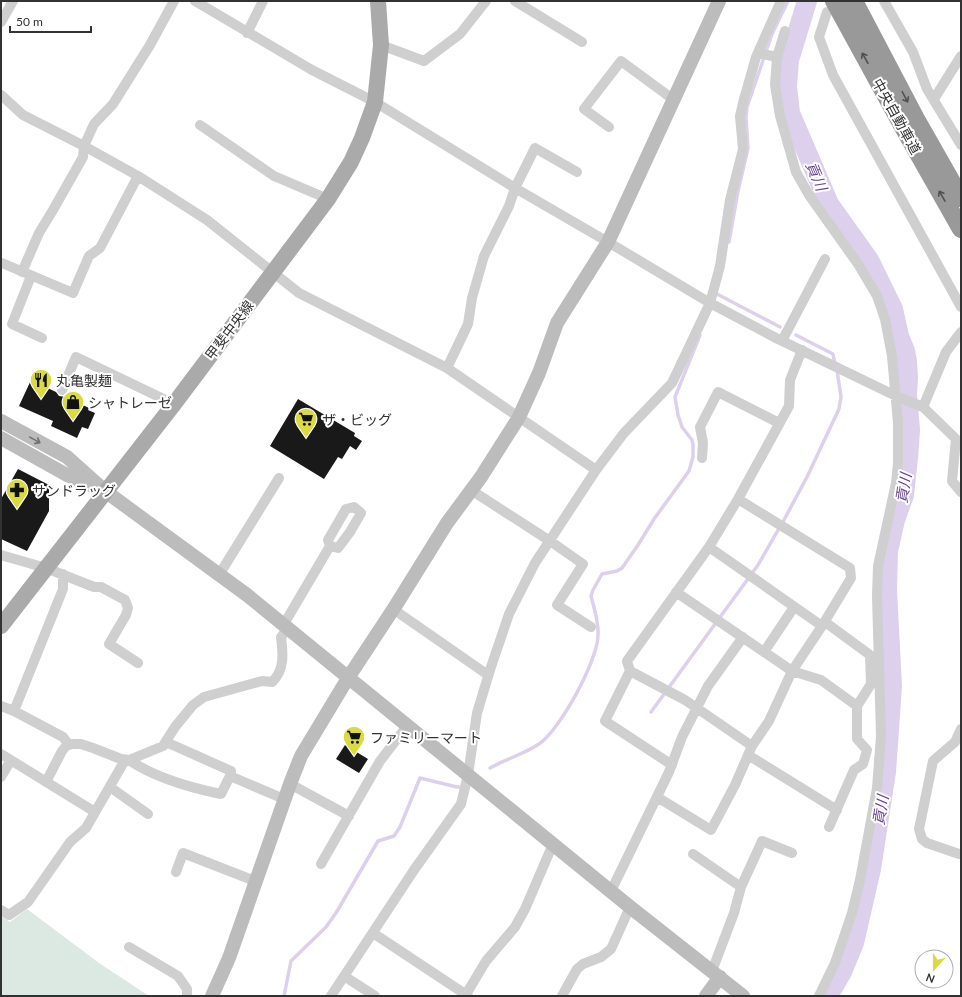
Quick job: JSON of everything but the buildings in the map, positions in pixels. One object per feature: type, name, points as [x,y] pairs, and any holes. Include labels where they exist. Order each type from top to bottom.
[{"type":"highway","name":"中央自動車道","points":[[854,1],[916,119],[961,198]]},
{"type":"highway","name":"中央自動車道","points":[[831,7],[903,127],[961,229]]},
{"type":"main road","name":"甲斐中央線","points":[[1,626],[174,404],[328,199],[351,162],[362,138],[375,102],[381,45],[378,1]]},
{"type":"street","points":[[1,22],[13,1]]},
{"type":"street","points":[[42,338],[12,324],[39,233],[83,157],[84,146],[94,124],[114,104],[150,45],[174,1]]},
{"type":"street","points":[[195,1],[312,70],[375,102],[515,188],[710,303],[782,341],[922,407],[956,438],[952,481],[961,492]]},
{"type":"street","points":[[247,33],[263,1]]},
{"type":"street","points":[[381,45],[424,61],[460,34],[486,1]]},
{"type":"street","points":[[515,1],[582,42]]},
{"type":"street","points":[[212,996],[229,958],[284,799],[301,756],[348,678],[447,523],[471,490],[519,417],[539,373],[556,323],[608,242],[719,1]]},
{"type":"street","points":[[331,996],[461,804],[468,775],[477,713],[488,675],[509,614],[535,563],[596,470],[624,433],[672,383],[710,303],[720,266],[730,200],[743,149],[740,116],[744,98],[759,53],[781,1]]},
{"type":"street","points":[[884,1],[913,52],[927,89],[956,129],[961,145]]},
{"type":"street","points":[[831,7],[819,37],[833,75],[961,307]]},
{"type":"street","points":[[786,31],[774,57],[775,85],[780,116],[796,172],[809,195],[858,264],[877,296],[885,319],[892,356],[898,423],[898,463],[896,483],[878,566],[877,596],[881,736],[877,788],[860,880],[852,914],[835,963],[819,996]]},
{"type":"street","points":[[759,53],[774,57]]},
{"type":"street","points":[[934,100],[961,56]]},
{"type":"street","points":[[609,127],[584,109],[621,61],[674,100]]},
{"type":"street","points":[[1,95],[23,115],[138,176],[207,220],[299,293],[447,368],[596,470]]},
{"type":"street","points":[[200,124],[274,176],[328,199]]},
{"type":"street","points":[[447,368],[468,324],[472,298],[484,256],[509,206],[515,188],[535,148],[577,172]]},
{"type":"street","points":[[2,264],[73,293],[89,256],[100,248],[138,176]]},
{"type":"street","points":[[782,341],[825,259]]},
{"type":"street","points":[[922,407],[946,352],[961,332]]},
{"type":"street","points":[[672,764],[605,721],[630,671],[627,661],[709,547],[738,499],[779,423],[788,406],[790,380],[802,350]]},
{"type":"street","points":[[62,390],[76,356],[174,404]]},
{"type":"street","points":[[702,458],[703,443],[700,427],[718,392],[779,423]]},
{"type":"street","points":[[1,421],[67,457],[105,491],[286,626],[610,891],[743,996]]},
{"type":"street","points":[[1,438],[67,475],[105,491]]},
{"type":"street","points":[[219,575],[279,478]]},
{"type":"street","points":[[471,490],[583,564],[557,605],[591,627]]},
{"type":"street","points":[[657,797],[711,830],[735,785],[750,750],[769,721],[792,671],[852,578],[850,568],[738,499]]},
{"type":"street","points":[[1,910],[9,915],[28,902],[70,842],[86,828],[127,760],[163,746],[175,727],[193,705],[204,697],[262,681],[272,682],[277,677],[283,659],[281,637],[330,546]]},
{"type":"street","points":[[709,547],[794,607],[870,655],[871,684],[857,706],[857,739],[867,750],[863,764],[854,770],[829,827]]},
{"type":"street","points":[[1,556],[46,568],[94,587],[101,587],[125,600],[128,608],[126,615],[109,644],[138,663]]},
{"type":"street","points":[[14,711],[63,589],[63,574]]},
{"type":"street","points":[[676,592],[792,671],[821,680],[857,706]]},
{"type":"street","points":[[764,652],[794,607]]},
{"type":"street","points":[[393,609],[488,675]]},
{"type":"street","points":[[610,891],[657,797],[682,737],[708,686],[742,637]]},
{"type":"street","points":[[630,671],[697,708],[750,750],[837,810]]},
{"type":"street","points":[[1,706],[14,711],[63,737],[69,745]]},
{"type":"street","points":[[322,864],[380,761],[407,726]]},
{"type":"street","points":[[959,854],[927,843],[922,838],[919,829],[933,761],[955,742],[961,729]]},
{"type":"street","points":[[46,782],[66,746],[81,744],[127,760],[141,768],[199,790],[221,794],[230,776],[231,770],[166,742]]},
{"type":"street","points":[[1,754],[95,812]]},
{"type":"street","points":[[1,777],[11,760]]},
{"type":"street","points":[[230,776],[284,799]]},
{"type":"street","points":[[290,784],[349,816]]},
{"type":"street","points":[[110,786],[148,814]]},
{"type":"street","points":[[706,996],[716,974],[741,887],[762,841],[792,853]]},
{"type":"street","points":[[373,933],[466,996],[486,961],[515,927],[525,909],[553,844]]},
{"type":"street","points":[[176,872],[183,853],[256,882]]},
{"type":"street","points":[[693,854],[741,887]]},
{"type":"street","points":[[562,996],[576,969],[583,964],[601,957],[611,949],[630,907]]},
{"type":"street","points":[[129,947],[178,976],[187,990],[187,996]]},
{"type":"street","points":[[344,976],[375,996]]},
{"type":"shaded area","points":[[27,909],[99,963],[149,996],[1,996],[1,916],[10,922]]},
{"type":"waterway","points":[[729,242],[738,191],[748,148],[746,117],[747,107],[772,34],[788,1]]},
{"type":"waterway","name":"貢川","points":[[807,1],[789,60],[787,86],[790,113],[829,204],[869,260],[893,309],[899,336],[907,361],[907,394],[910,430],[904,495],[895,520],[888,551],[887,590],[892,686],[886,772],[871,869],[854,943],[842,972],[828,996]]},
{"type":"waterway","points":[[717,294],[780,327]]},
{"type":"waterway","points":[[490,768],[539,744],[557,725],[576,694],[592,661],[598,635],[598,625],[591,596],[593,590],[602,574],[617,571],[622,568],[654,519],[689,471],[693,457],[693,445],[692,440],[682,427],[675,397],[700,335]]},
{"type":"waterway","points":[[796,335],[833,354],[835,364]]},
{"type":"waterway","points":[[651,712],[758,565],[785,518],[807,477],[839,409],[841,397],[837,370]]},
{"type":"waterway","points":[[284,996],[291,961],[326,927],[336,913],[378,841],[394,836],[400,827],[420,778],[459,787]]},
{"type":"place","name":"丸亀製麺","points":[[41,400]]},
{"type":"place","name":"シャトレーゼ","points":[[73,422]]},
{"type":"place","name":"ザ・ビッグ","points":[[306,438]]},
{"type":"place","name":"サンドラッグ","points":[[17,510]]},
{"type":"place","name":"ファミリーマート","points":[[354,756]]}]
